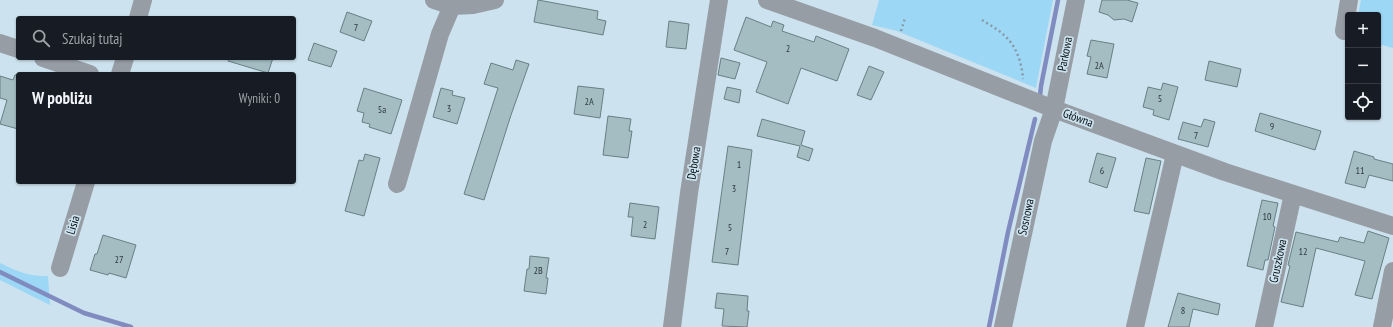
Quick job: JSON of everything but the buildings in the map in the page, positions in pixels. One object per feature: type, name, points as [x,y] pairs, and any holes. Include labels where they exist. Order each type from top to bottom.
[{"type":"street","points":[[139,16],[143,0]]},
{"type":"street","points":[[434,0],[452,6],[473,5],[495,0]]},
{"type":"street","name":"Dębowa","points":[[672,327],[689,193],[719,0]]},
{"type":"street","name":"Główna","points":[[767,0],[875,38],[1054,109],[1175,154],[1393,226]]},
{"type":"street","name":"Parkowa","points":[[1054,109],[1076,0]]},
{"type":"street","points":[[1344,31],[1349,0]]},
{"type":"street","points":[[397,184],[440,34],[452,6]]},
{"type":"street","points":[[0,43],[16,48]]},
{"type":"street","points":[[49,60],[84,72]]},
{"type":"street","points":[[121,72],[124,60]]},
{"type":"street","name":"Sosnowa","points":[[1003,327],[1043,141],[1054,109]]},
{"type":"street","points":[[1135,327],[1175,154]]},
{"type":"street","name":"Lisia","points":[[60,268],[85,184]]},
{"type":"street","name":"Gruszkowa","points":[[1264,327],[1293,194]]},
{"type":"street","points":[[1382,327],[1393,271]]},
{"type":"path","points":[[899,34],[906,18]]},
{"type":"path","points":[[982,20],[1006,37],[1016,52],[1022,67],[1022,85]]},
{"type":"shaded area","points":[[879,0],[1053,0],[1036,88],[897,31],[872,25]]},
{"type":"shaded area","points":[[1361,0],[1393,0],[1393,48],[1381,45],[1381,12],[1359,12]]},
{"type":"shaded area","points":[[0,263],[29,274],[48,276],[50,305],[0,280]]},
{"type":"waterway","points":[[1040,96],[1058,0]]},
{"type":"waterway","points":[[989,327],[1008,232],[1035,119]]},
{"type":"waterway","points":[[0,272],[84,313],[131,327]]}]
